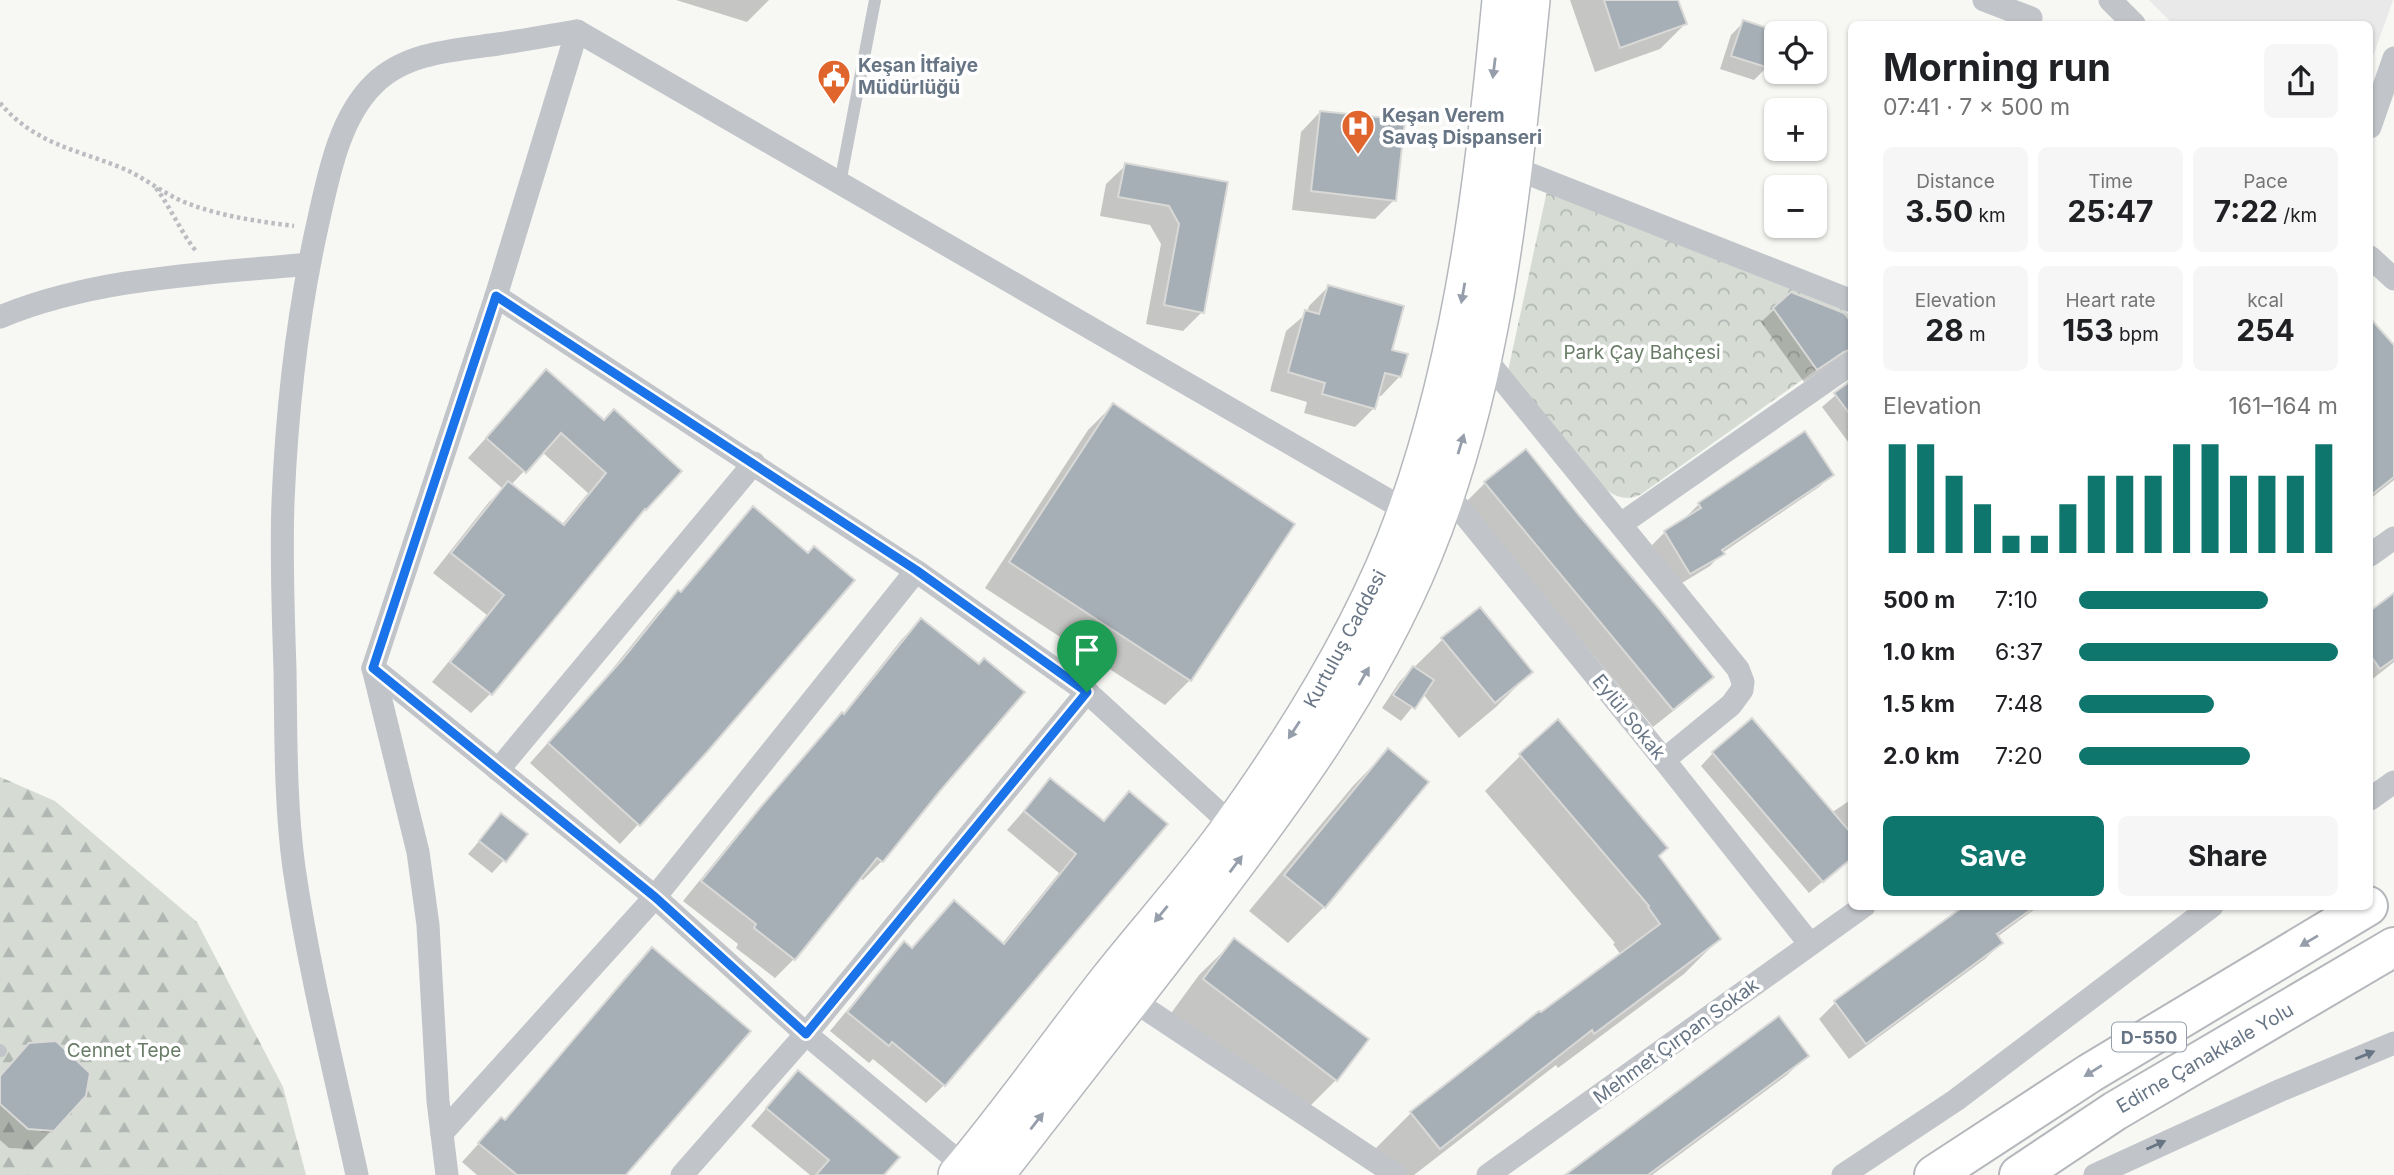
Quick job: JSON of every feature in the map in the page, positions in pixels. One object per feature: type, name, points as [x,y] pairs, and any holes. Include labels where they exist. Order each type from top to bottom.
[{"type":"highway","name":"D-550","points":[[2373,904],[2394,891]]},
{"type":"highway","name":"D-550","points":[[1934,1175],[2090,1073],[2362,910]]},
{"type":"highway","name":"Edirne Çanakkale Yolu","points":[[2019,1175],[2115,1111],[2394,947]]},
{"type":"main road","name":"Kurtuluş Caddesi","points":[[1119,991],[1319,692],[1363,613],[1407,511],[1455,341],[1480,185],[1501,0]]},
{"type":"main road","name":"Kurtuluş Caddesi","points":[[973,1173],[1119,991],[1289,793],[1353,696],[1405,598],[1446,492],[1466,429],[1484,357],[1514,168],[1531,0]]},
{"type":"street","points":[[1983,0],[2033,14]]},
{"type":"street","points":[[2110,0],[2131,21]]},
{"type":"street","points":[[447,1175],[438,1101],[428,925],[418,852],[373,668],[496,296],[577,31]]},
{"type":"street","points":[[357,1175],[294,868],[287,791],[284,501],[290,405],[309,264],[326,188],[346,127],[357,105],[373,84],[395,66],[445,52],[577,31],[1407,511]]},
{"type":"street","points":[[2373,118],[2394,58]]},
{"type":"street","points":[[1514,168],[1848,299]]},
{"type":"street","points":[[2373,260],[2394,279]]},
{"type":"street","points":[[0,317],[91,289],[155,279],[309,264]]},
{"type":"street","points":[[496,296],[916,570],[1087,692],[1232,825]]},
{"type":"street","points":[[1484,357],[1738,669],[1743,682],[1742,690],[1731,705],[1664,760]]},
{"type":"street","points":[[1621,524],[1848,366]]},
{"type":"street","points":[[498,770],[754,463]]},
{"type":"street","name":"Eylül Sokak","points":[[1446,492],[1810,944]]},
{"type":"street","points":[[2373,553],[2394,538]]},
{"type":"street","points":[[442,1133],[655,897],[916,570]]},
{"type":"street","points":[[373,668],[655,897],[806,1034],[973,1173]]},
{"type":"street","points":[[682,1175],[806,1034],[1087,692]]},
{"type":"street","points":[[2373,797],[2394,782]]},
{"type":"street","name":"Mehmet Çırpan Sokak","points":[[1488,1175],[1858,910]]},
{"type":"street","points":[[1843,1175],[1956,1100],[2207,910]]},
{"type":"street","points":[[1119,991],[1396,1175]]},
{"type":"street","points":[[2095,1175],[2394,1042]]},
{"type":"lane","points":[[840,183],[876,0]]},
{"type":"path","points":[[0,103],[28,129],[55,145],[136,174],[182,201],[243,219],[316,229]]},
{"type":"path","points":[[155,187],[172,210],[183,235],[198,253],[226,272]]},
{"type":"shaded area","points":[[2149,0],[2393,0],[2373,57],[2373,21],[2170,21]]},
{"type":"green space","name":"Park Çay Bahçesi","points":[[1547,191],[1839,303],[1848,314],[1848,347],[1640,495],[1630,498],[1616,496],[1603,487],[1508,371]]},
{"type":"green space","name":"Cennet Tepe","points":[[0,777],[55,801],[197,922],[283,1087],[306,1175],[0,1175]]},
{"type":"building","points":[[1604,0],[1678,0],[1687,24],[1620,48]]},
{"type":"building","points":[[1743,20],[1764,27],[1764,66],[1731,56]]},
{"type":"building","name":"Keşan Verem Savaş Dispanseri","points":[[1320,111],[1405,120],[1396,201],[1311,191]]},
{"type":"building","points":[[1125,163],[1228,182],[1204,313],[1164,305],[1179,224],[1169,206],[1118,197]]},
{"type":"building","points":[[1328,285],[1404,306],[1392,350],[1408,354],[1401,377],[1385,373],[1375,409],[1322,394],[1325,383],[1288,372],[1305,310],[1319,314]]},
{"type":"building","points":[[1791,292],[1844,313],[1848,318],[1848,350],[1817,370],[1773,308]]},
{"type":"building","points":[[2373,321],[2394,345],[2394,477],[2373,494]]},
{"type":"building","points":[[546,369],[604,420],[614,409],[682,471],[645,509],[492,695],[450,662],[504,595],[451,553],[508,481],[564,525],[606,473],[561,433],[526,473],[486,438]]},
{"type":"building","points":[[1848,383],[1848,412],[1834,393]]},
{"type":"building","points":[[1113,403],[1295,524],[1191,681],[1009,562]]},
{"type":"building","points":[[1805,431],[1834,475],[1722,550],[1725,554],[1690,574],[1664,531],[1701,508],[1698,503]]},
{"type":"building","points":[[1526,449],[1714,677],[1673,710],[1484,482]]},
{"type":"building","points":[[753,506],[808,553],[814,546],[855,580],[640,826],[548,743]]},
{"type":"building","points":[[2394,593],[2394,659],[2380,669],[2373,659],[2373,609]]},
{"type":"building","points":[[1480,607],[1533,672],[1495,703],[1441,638]]},
{"type":"building","points":[[921,618],[979,664],[984,658],[1025,692],[883,862],[877,858],[795,960],[754,928],[756,924],[701,881],[842,712],[844,714]]},
{"type":"building","points":[[1413,666],[1434,680],[1415,709],[1393,695]]},
{"type":"building","points":[[1752,718],[1848,829],[1848,861],[1823,882],[1712,752]]},
{"type":"building","points":[[1558,719],[1668,848],[1659,856],[1721,939],[1594,1034],[1592,1030],[1440,1149],[1410,1112],[1539,1011],[1660,924],[1649,906],[1519,754]]},
{"type":"building","points":[[1388,748],[1429,782],[1325,908],[1284,875]]},
{"type":"building","points":[[1050,778],[1104,821],[1129,791],[1168,824],[945,1086],[892,1042],[889,1046],[847,1012],[904,941],[912,948],[954,900],[1004,944],[1076,854],[1024,811]]},
{"type":"building","points":[[501,813],[528,834],[506,862],[479,841]]},
{"type":"building","points":[[1959,910],[2030,910],[1997,934],[2003,943],[1866,1044],[1834,1001]]},
{"type":"building","points":[[1234,938],[1369,1039],[1337,1081],[1203,979]]},
{"type":"building","points":[[652,947],[751,1031],[626,1175],[517,1175],[478,1143],[501,1117],[505,1120]]},
{"type":"building","points":[[1779,1016],[1809,1056],[1648,1175],[1565,1175]]},
{"type":"building","points":[[56,1041],[90,1073],[86,1096],[54,1131],[28,1129],[0,1104],[0,1076],[29,1043]]},
{"type":"building","points":[[798,1070],[900,1157],[884,1175],[816,1175],[829,1160],[766,1108]]},
{"type":"place","name":"Keşan İtfaiye Müdürlüğü","points":[[834,106]]},
{"type":"place","name":"Keşan Verem Savaş Dispanseri","points":[[1358,156]]},
{"type":"route","points":[[496,296],[916,570],[1087,692],[806,1034],[655,897],[373,668],[496,296]]}]
